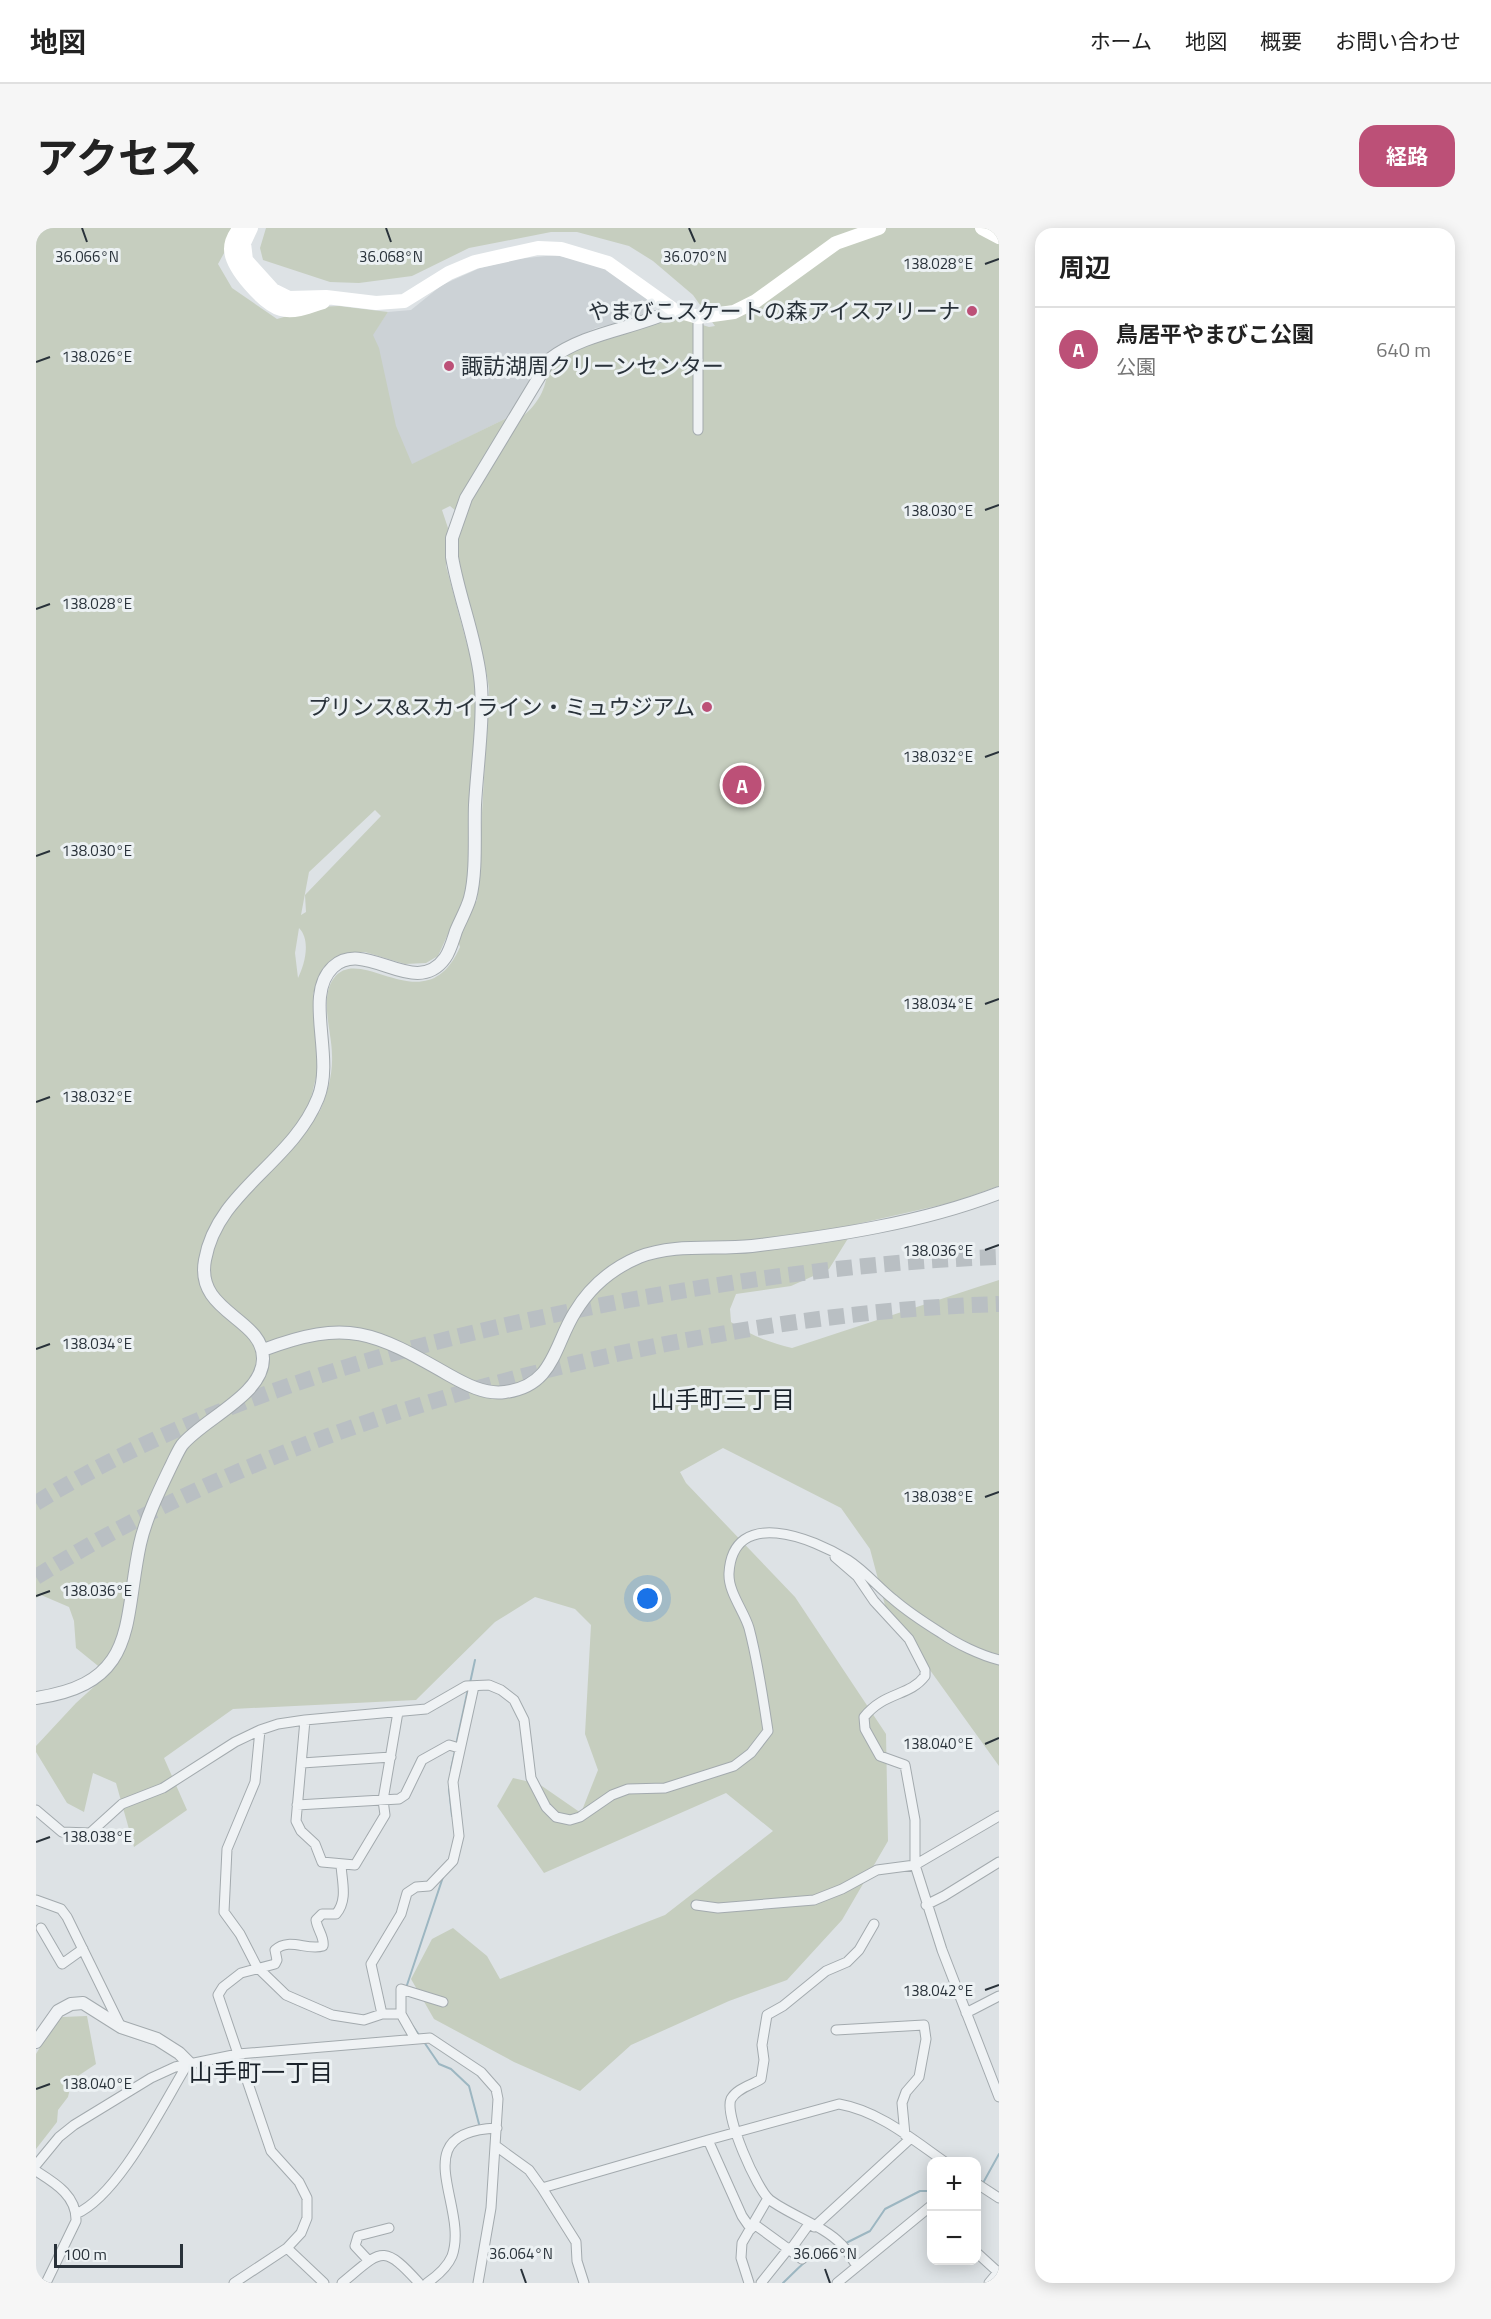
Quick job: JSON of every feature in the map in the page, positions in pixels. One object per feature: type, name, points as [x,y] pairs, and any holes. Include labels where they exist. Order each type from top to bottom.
[{"type":"main road","points":[[240,228],[235,234],[231,251],[235,263],[267,303],[284,310],[337,299]]},
{"type":"main road","points":[[251,228],[244,243],[246,260],[273,290],[289,298],[376,303],[404,301],[449,273],[475,262],[538,248],[561,249],[608,263],[674,310],[698,316],[734,312],[756,301],[836,243],[879,228]]},
{"type":"main road","points":[[982,228],[999,237]]},
{"type":"street","points":[[36,1698],[76,1688],[100,1673],[117,1655],[126,1630],[140,1544],[147,1521],[171,1466],[183,1444],[254,1384],[263,1367],[263,1350],[255,1336],[222,1308],[210,1294],[203,1275],[204,1261],[210,1239],[223,1213],[298,1136],[320,1095],[325,1068],[318,1004],[322,981],[338,963],[351,958],[365,959],[405,972],[420,973],[435,968],[446,958],[470,898],[481,686],[452,557],[457,521],[466,498],[550,359],[565,348],[649,322],[674,310]]},
{"type":"street","points":[[698,316],[698,430]]},
{"type":"street","points":[[263,1350],[319,1333],[341,1331],[365,1333],[396,1344],[462,1382],[483,1390],[505,1392],[530,1385],[544,1372],[555,1357],[574,1313],[585,1297],[612,1272],[640,1257],[671,1249],[744,1246],[810,1239],[936,1213],[999,1193]]},
{"type":"street","points":[[36,1810],[62,1832],[90,1833],[122,1804],[163,1788],[235,1742],[260,1730],[278,1724],[304,1720],[426,1709],[466,1686],[489,1685],[501,1690],[518,1707],[524,1720],[531,1778],[546,1807],[556,1817],[570,1820],[580,1817],[612,1795],[628,1789],[665,1788],[734,1766],[752,1753],[768,1731],[748,1625],[729,1576],[731,1558],[736,1545],[746,1536],[773,1533],[833,1552],[850,1561],[892,1599],[944,1635],[999,1660]]},
{"type":"street","points":[[833,1552],[837,1560],[857,1576],[874,1601],[909,1639],[925,1670],[925,1676],[918,1685],[882,1699],[864,1717],[865,1730],[880,1756],[905,1765],[915,1820],[915,1865],[926,1905],[998,2094]]},
{"type":"street","points":[[382,2014],[371,1964],[401,1914],[407,1893],[416,1887],[429,1886],[453,1861],[459,1836],[453,1782],[474,1686]]},
{"type":"street","points":[[304,1720],[296,1821],[301,1831],[315,1844],[322,1862],[355,1865],[385,1815],[383,1800],[398,1713]]},
{"type":"street","points":[[260,1730],[255,1782],[227,1848],[224,1912],[240,1934],[257,1967],[286,1995],[321,2012],[364,2020],[382,2014],[401,2014]]},
{"type":"street","points":[[297,1805],[399,1799],[405,1795],[422,1760],[449,1745],[459,1748]]},
{"type":"street","points":[[302,1763],[391,1757]]},
{"type":"street","points":[[696,1905],[718,1908],[814,1900],[842,1889],[877,1870],[915,1865],[999,1816]]},
{"type":"street","points":[[926,1905],[999,1862]]},
{"type":"street","points":[[234,2283],[287,2248],[301,2234],[307,2218],[307,2198],[299,2182],[271,2151],[218,1995],[233,1978],[257,1967],[275,1964],[277,1960],[275,1950],[284,1944],[323,1946],[324,1940],[317,1930],[316,1920],[322,1914],[336,1914],[340,1908],[344,1895],[341,1865]]},
{"type":"street","points":[[36,1900],[61,1909],[121,2027]]},
{"type":"street","points":[[857,2266],[840,2242],[768,2198],[755,2181],[748,2158],[734,2132],[729,2108],[731,2098],[741,2089],[761,2079],[764,2060],[762,2045],[767,2015],[783,2006],[826,1971],[847,1962],[859,1950],[874,1924]]},
{"type":"street","points":[[40,1929],[62,1964],[83,1949]]},
{"type":"street","points":[[414,2037],[401,2014],[401,1989],[443,2002]]},
{"type":"street","points":[[966,2013],[999,1996]]},
{"type":"street","points":[[36,2042],[54,2015],[71,2004],[83,2003],[121,2027],[157,2039],[179,2053],[188,2065]]},
{"type":"street","points":[[836,2030],[924,2025],[926,2039],[918,2077],[906,2092],[902,2103],[908,2137]]},
{"type":"street","points":[[36,2165],[59,2137],[74,2125],[151,2078],[175,2067],[238,2054],[414,2037],[430,2038],[488,2080],[496,2089],[498,2099],[488,2233],[478,2283]]},
{"type":"street","points":[[76,2214],[87,2210],[124,2170],[188,2065]]},
{"type":"street","points":[[542,2188],[839,2104],[856,2107],[878,2117],[938,2157]]},
{"type":"street","points":[[427,2283],[443,2271],[451,2258],[455,2239],[443,2164],[448,2149],[464,2133],[478,2129],[497,2128]]},
{"type":"street","points":[[761,2283],[812,2225],[908,2137]]},
{"type":"street","points":[[708,2140],[742,2216],[753,2227],[790,2248],[802,2259]]},
{"type":"street","points":[[496,2146],[529,2170],[542,2188],[576,2242],[577,2261],[584,2283]]},
{"type":"street","points":[[36,2172],[58,2186],[74,2203],[76,2214],[76,2221],[47,2280],[38,2283]]},
{"type":"street","points":[[981,2186],[999,2198]]},
{"type":"street","points":[[749,2283],[741,2258],[742,2243],[768,2198]]},
{"type":"street","points":[[837,2283],[927,2209]]},
{"type":"street","points":[[369,2261],[355,2246],[358,2236],[389,2228]]},
{"type":"street","points":[[287,2248],[324,2283]]},
{"type":"street","points":[[342,2283],[369,2261],[386,2255],[396,2258],[419,2283]]},
{"type":"street","points":[[981,2256],[999,2272],[989,2283]]},
{"type":"shaded area","points":[[556,255],[602,266],[640,291],[649,302],[649,310],[658,310],[657,314],[596,328],[563,343],[537,367],[509,417],[407,467],[357,357],[388,312],[411,310],[442,285],[480,268],[517,259]]},
{"type":"green space","points":[[36,228],[238,228],[218,264],[232,288],[277,319],[318,307],[339,306],[388,312],[373,335],[379,348],[396,426],[412,464],[509,417],[456,511],[450,506],[442,510],[448,528],[446,566],[475,674],[477,694],[467,892],[438,956],[426,963],[405,964],[365,952],[352,952],[331,960],[323,968],[313,994],[320,1045],[318,1069],[310,1102],[314,1112],[319,1113],[332,1070],[327,995],[334,978],[346,970],[360,969],[412,982],[430,980],[446,969],[460,947],[458,941],[473,903],[477,901],[489,689],[460,567],[459,532],[469,506],[523,416],[540,396],[547,370],[570,350],[671,315],[709,327],[715,326],[693,295],[653,261],[629,246],[577,232],[551,232],[469,248],[412,276],[359,283],[330,282],[263,260],[260,248],[266,228],[999,228],[999,1186],[954,1202],[857,1224],[829,1269],[791,1286],[736,1294],[730,1309],[731,1322],[738,1327],[760,1338],[792,1348],[999,1280],[999,1766],[886,1609],[870,1549],[841,1508],[723,1448],[680,1472],[686,1483],[795,1597],[886,1734],[888,1841],[842,1920],[787,1980],[729,2001],[631,2045],[580,2091],[514,2062],[434,2019],[411,1979],[432,1939],[453,1928],[487,1956],[500,1979],[665,1915],[773,1831],[726,1793],[544,1873],[497,1806],[513,1778],[539,1784],[581,1813],[598,1770],[585,1734],[591,1625],[575,1609],[535,1597],[495,1622],[416,1700],[233,1709],[164,1758],[187,1810],[134,1847],[116,1783],[93,1773],[84,1812],[67,1803],[36,1752],[36,1746],[76,1703],[108,1674],[76,1648],[74,1621],[69,1607],[41,1595],[36,1598]],"holes":[[[375,810],[381,816],[305,895],[306,912],[301,915],[309,872]],[[299,928],[306,945],[305,959],[298,978],[295,953]]]},
{"type":"green space","points":[[87,2016],[96,2064],[72,2080],[68,2097],[58,2110],[57,2122],[36,2149],[36,2054],[49,2032],[62,2017]]},
{"type":"waterway","points":[[470,1683],[475,1660]]},
{"type":"waterway","points":[[456,1745],[468,1689]]},
{"type":"waterway","points":[[451,1769],[455,1751]]},
{"type":"waterway","points":[[449,1789],[452,1816]]},
{"type":"waterway","points":[[406,1988],[443,1877]]},
{"type":"waterway","points":[[412,2025],[419,2035]]},
{"type":"waterway","points":[[424,2042],[439,2064],[451,2069],[469,2086],[479,2124]]},
{"type":"waterway","points":[[983,2183],[999,2154]]},
{"type":"waterway","points":[[846,2243],[870,2231],[885,2209],[920,2191],[927,2191]]},
{"type":"waterway","points":[[783,2283],[814,2256],[838,2246]]},
{"type":"tunnel","points":[[36,1503],[104,1464],[175,1430],[248,1400],[323,1374],[475,1332],[629,1300],[767,1278],[906,1262],[999,1257]]},
{"type":"tunnel","points":[[36,1577],[105,1536],[249,1467],[323,1438],[475,1389],[631,1351],[768,1326],[860,1314],[999,1304]]},
{"type":"place","name":"やまびこスケートの森アイスアリーナ","points":[[972,311]]},
{"type":"place","name":"諏訪湖周クリーンセンター","points":[[449,366]]},
{"type":"place","name":"プリンス&スカイライン・ミュウジアム","points":[[707,707]]},
{"type":"place","name":"鳥居平やまびこ公園","points":[[742,785]]},
{"type":"district","name":"山手町三丁目","points":[[723,1399]]},
{"type":"district","name":"山手町一丁目","points":[[261,2072]]}]
